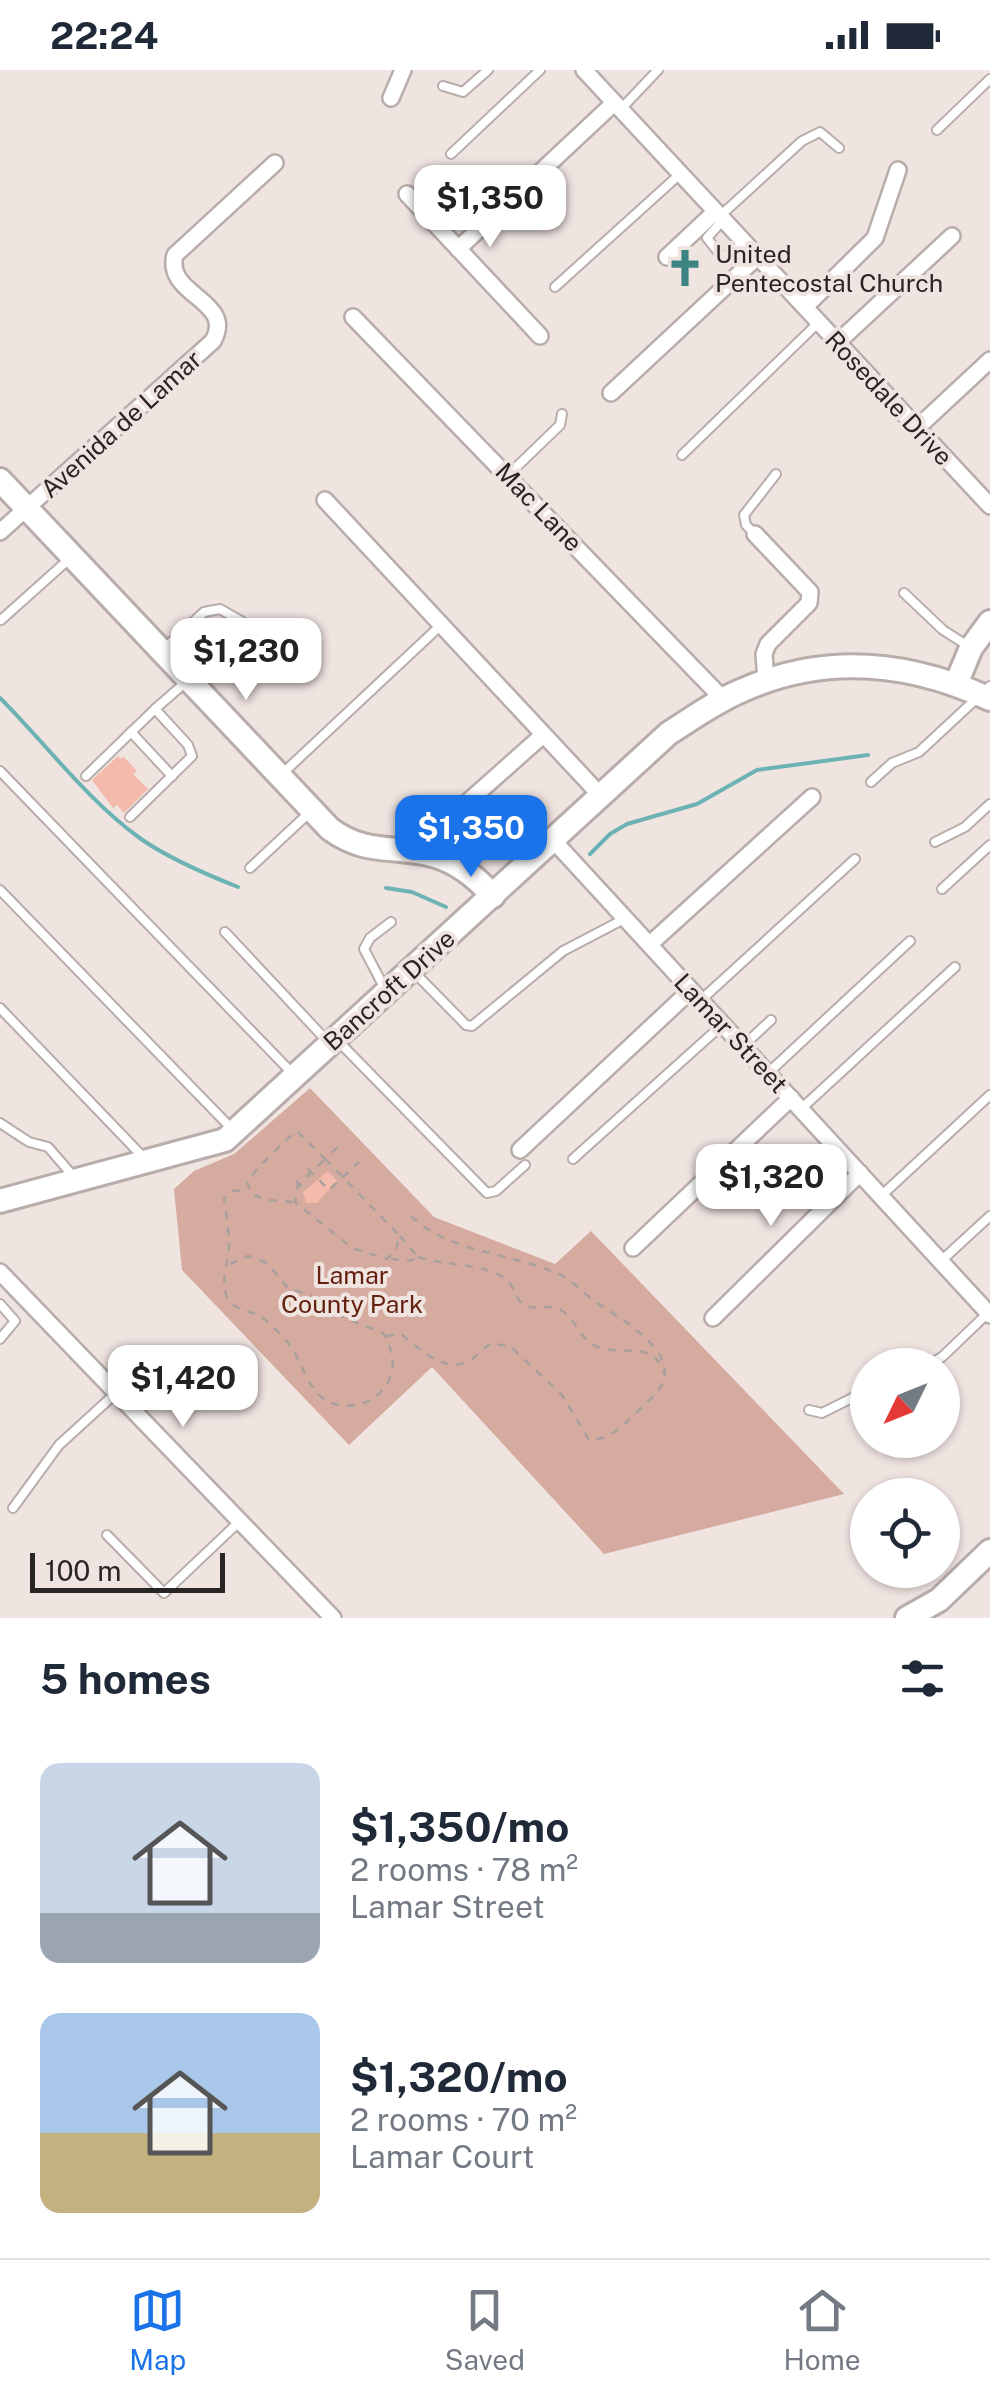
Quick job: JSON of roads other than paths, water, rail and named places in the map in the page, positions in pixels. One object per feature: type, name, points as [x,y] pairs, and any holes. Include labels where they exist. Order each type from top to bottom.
[{"type":"main road","points":[[0,480],[278,777],[344,840],[364,848],[430,854],[455,864],[493,896]]},
{"type":"main road","points":[[956,684],[972,648],[990,622]]},
{"type":"main road","name":"Bancroft Drive","points":[[0,1201],[225,1140],[669,733],[723,699],[766,681],[815,669],[884,667],[928,674],[987,694]]},
{"type":"main road","points":[[907,1618],[940,1600],[990,1551]]},
{"type":"street","points":[[391,98],[403,70]]},
{"type":"street","name":"Rosedale Drive","points":[[584,70],[990,506]]},
{"type":"street","points":[[458,249],[617,107]]},
{"type":"street","name":"Avenida de Lamar","points":[[26,508],[213,341],[218,331],[215,314],[176,279],[172,267],[175,254],[275,164]]},
{"type":"street","points":[[805,307],[875,238],[898,170]]},
{"type":"street","points":[[407,194],[540,336]]},
{"type":"street","points":[[667,257],[719,217]]},
{"type":"street","points":[[838,342],[952,236]]},
{"type":"street","points":[[611,393],[757,257]]},
{"type":"street","name":"Mac Lane","points":[[352,317],[723,699]]},
{"type":"street","points":[[918,428],[990,360]]},
{"type":"street","points":[[325,500],[601,796]]},
{"type":"street","points":[[0,532],[26,508]]},
{"type":"street","points":[[754,534],[810,592],[809,603],[768,644],[764,654],[766,681]]},
{"type":"street","points":[[430,854],[453,815],[543,734]]},
{"type":"street","points":[[650,944],[812,797]]},
{"type":"street","name":"Lamar Street","points":[[553,840],[989,1314]]},
{"type":"street","points":[[522,1157],[696,995]]},
{"type":"street","points":[[633,1248],[796,1103]]},
{"type":"street","points":[[713,1318],[860,1173]]},
{"type":"street","points":[[0,1272],[333,1618]]},
{"type":"lane","points":[[443,86],[462,92],[488,70]]},
{"type":"lane","points":[[451,154],[540,70]]},
{"type":"lane","points":[[617,107],[658,70]]},
{"type":"lane","points":[[937,130],[990,79]]},
{"type":"lane","points":[[744,242],[723,258],[706,238],[719,217],[802,141],[820,132],[839,148]]},
{"type":"lane","points":[[555,286],[680,174]]},
{"type":"lane","points":[[682,455],[819,322]]},
{"type":"lane","points":[[508,475],[560,425],[562,414]]},
{"type":"lane","points":[[754,534],[744,515],[776,474]]},
{"type":"lane","points":[[1,620],[72,556]]},
{"type":"lane","points":[[904,593],[943,630],[972,648]]},
{"type":"lane","points":[[161,652],[204,612],[220,609],[241,621],[267,648]]},
{"type":"lane","points":[[278,777],[440,626]]},
{"type":"lane","points":[[86,776],[188,680]]},
{"type":"lane","points":[[870,782],[892,763],[919,752],[987,694]]},
{"type":"lane","points":[[130,817],[193,752],[155,709]]},
{"type":"lane","points":[[131,732],[172,776]]},
{"type":"lane","points":[[0,771],[295,1076]]},
{"type":"lane","points":[[935,842],[966,827],[990,804]]},
{"type":"lane","points":[[250,868],[312,810]]},
{"type":"lane","points":[[942,888],[990,844]]},
{"type":"lane","points":[[696,995],[855,859]]},
{"type":"lane","points":[[0,890],[235,1132]]},
{"type":"lane","points":[[412,970],[466,1025],[472,1026],[563,950],[626,918]]},
{"type":"lane","points":[[387,993],[364,948],[390,922]]},
{"type":"lane","points":[[226,932],[486,1193],[496,1192],[522,1157]]},
{"type":"lane","points":[[768,1073],[910,941]]},
{"type":"lane","points":[[796,1103],[956,968]]},
{"type":"lane","points":[[0,1008],[148,1162]]},
{"type":"lane","points":[[743,1046],[771,1020]]},
{"type":"lane","points":[[573,1159],[723,1024]]},
{"type":"lane","points":[[881,1196],[990,1094]]},
{"type":"lane","points":[[0,1123],[29,1142],[48,1147],[78,1181]]},
{"type":"lane","points":[[941,1262],[990,1216]]},
{"type":"lane","points":[[0,1304],[15,1321],[0,1339]]},
{"type":"lane","points":[[952,1348],[989,1314]]},
{"type":"lane","points":[[14,1508],[59,1445],[116,1392]]},
{"type":"lane","points":[[808,1410],[822,1413],[850,1399]]},
{"type":"lane","points":[[107,1535],[164,1593],[240,1521]]},
{"type":"waterway","points":[[0,698],[122,824],[164,853],[238,887]]},
{"type":"waterway","points":[[590,854],[627,824],[697,804],[757,770],[868,755]]},
{"type":"waterway","points":[[386,888],[412,892],[446,907]]},
{"type":"place","name":"United Pentecostal Church","points":[[685,268]]},
{"type":"park label","name":"Lamar County Park","points":[[352,1290]]}]
